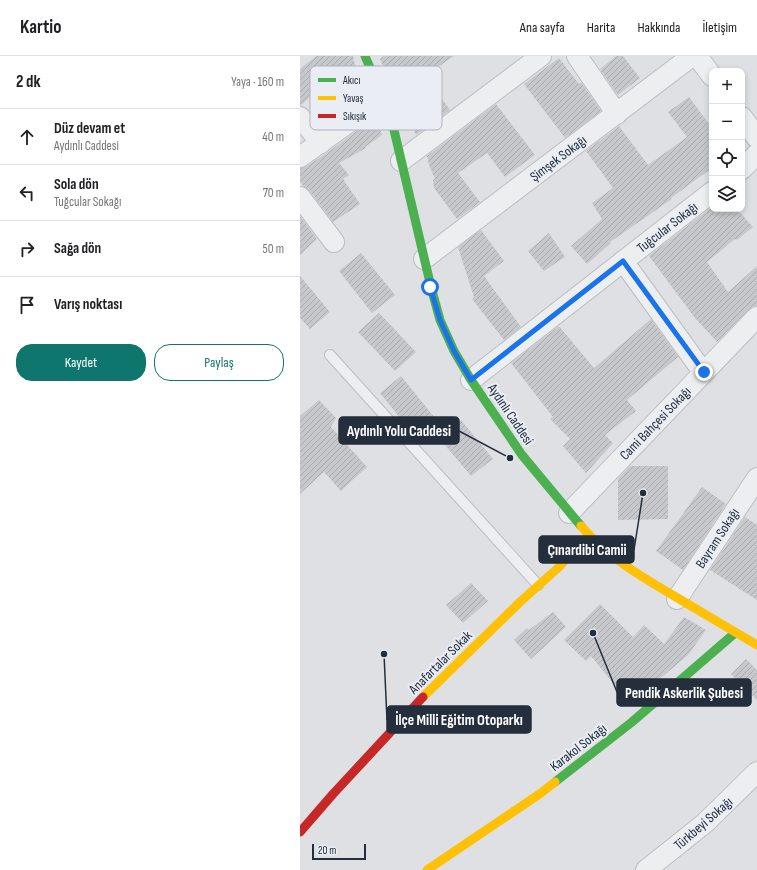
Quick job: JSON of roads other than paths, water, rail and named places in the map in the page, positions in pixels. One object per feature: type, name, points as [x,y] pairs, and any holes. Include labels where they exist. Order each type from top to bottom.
[{"type":"street","name":"Aydınlı Caddesi","points":[[365,56],[369,66]]},
{"type":"street","points":[[401,161],[541,56]]},
{"type":"street","points":[[578,56],[617,114]]},
{"type":"street","name":"Şimşek Sokağı","points":[[424,259],[692,56]]},
{"type":"street","points":[[697,56],[709,72]]},
{"type":"street","points":[[300,117],[310,129]]},
{"type":"street","points":[[745,121],[757,138]]},
{"type":"street","points":[[310,130],[321,143]]},
{"type":"street","points":[[300,157],[339,130]]},
{"type":"street","name":"Aydınlı Caddesi","points":[[394,130],[440,320],[454,351],[471,380],[522,455],[569,513],[589,535],[613,556],[677,599],[757,646]]},
{"type":"street","points":[[745,166],[757,154]]},
{"type":"street","name":"Tuğcular Sokağı","points":[[471,380],[709,194]]},
{"type":"street","points":[[300,197],[334,242]]},
{"type":"street","points":[[623,261],[704,372]]},
{"type":"street","name":"Cami Bahçesi Sokağı","points":[[569,513],[757,317]]},
{"type":"street","name":"Bayram Sokağı","points":[[677,599],[757,478]]},
{"type":"street","name":"Anafartalar Sokak","points":[[300,832],[333,794],[424,697],[520,602],[559,567],[589,535]]},
{"type":"street","name":"Karakol Sokağı","points":[[427,870],[541,794],[632,722],[735,633]]},
{"type":"street","name":"Türkbeyi Sokağı","points":[[646,870],[706,823],[757,772]]},
{"type":"lane","points":[[330,355],[538,586]]},
{"type":"place","name":"Aydınlı Yolu Caddesi","points":[[510,458]]},
{"type":"place","name":"Çınardibi Camii","points":[[643,493]]},
{"type":"place","name":"Pendik Askerlik Şubesi","points":[[593,633]]},
{"type":"place","name":"İlçe Milli Eğitim Otoparkı","points":[[384,654]]}]
